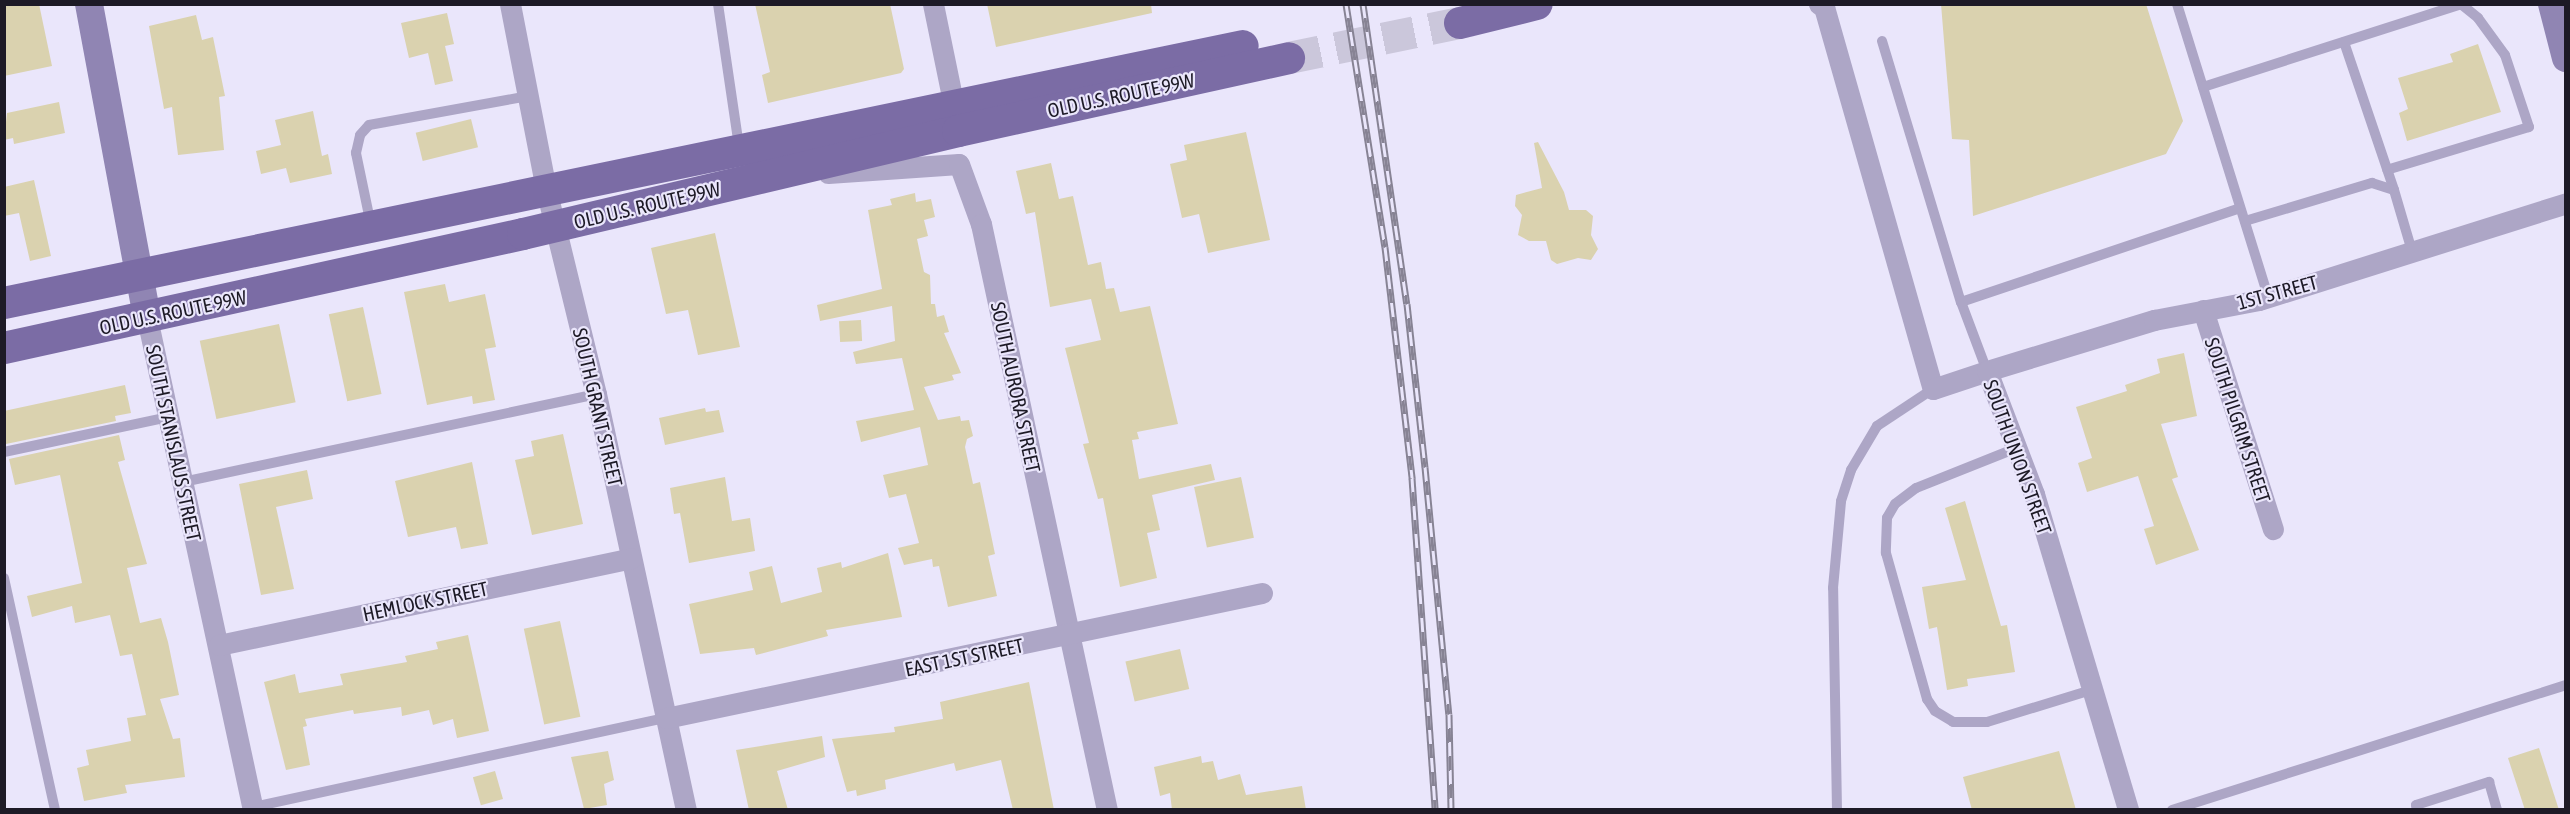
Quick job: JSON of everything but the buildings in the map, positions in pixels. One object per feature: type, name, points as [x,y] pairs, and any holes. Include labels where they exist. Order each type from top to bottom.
[{"type":"main road","points":[[1460,23],[1537,4]]},
{"type":"main road","name":"OLD U.S. ROUTE 99W","points":[[4,303],[371,225],[954,106],[1284,48],[555,227],[4,348]]},
{"type":"street","name":"SOUTH STANISLAUS STREET","points":[[89,4],[138,274],[219,645],[249,809]]},
{"type":"street","name":"SOUTH GRANT STREET","points":[[510,4],[546,189],[596,394],[686,810]]},
{"type":"street","points":[[933,4],[954,106]]},
{"type":"street","points":[[1819,4],[1824,7],[1933,389]]},
{"type":"street","points":[[2552,4],[2565,58]]},
{"type":"street","name":"SOUTH AURORA STREET","points":[[758,178],[959,164],[981,224],[1107,810]]},
{"type":"street","name":"1ST STREET","points":[[1987,371],[2154,320],[2268,297],[2565,203]]},
{"type":"street","name":"SOUTH PILGRIM STREET","points":[[2203,310],[2273,529]]},
{"type":"street","name":"SOUTH UNION STREET","points":[[1933,389],[1987,371],[2014,449],[2034,494],[2128,810]]},
{"type":"street","name":"HEMLOCK STREET","points":[[219,645],[631,558]]},
{"type":"street","name":"EAST 1ST STREET","points":[[666,718],[1262,594]]},
{"type":"lane","points":[[718,4],[740,149]]},
{"type":"lane","points":[[2177,4],[2268,297]]},
{"type":"lane","points":[[2203,87],[2462,4],[2478,18],[2505,54],[2529,127],[2387,170]]},
{"type":"lane","points":[[1882,41],[1961,302],[1987,371]]},
{"type":"lane","points":[[2344,42],[2412,251]]},
{"type":"lane","points":[[371,225],[356,153],[360,135],[369,125],[528,96]]},
{"type":"lane","points":[[2244,221],[2372,183],[2394,190]]},
{"type":"lane","points":[[1961,302],[2241,208]]},
{"type":"lane","points":[[1837,810],[1833,588],[1841,501],[1851,470],[1877,426],[1933,389]]},
{"type":"lane","points":[[183,482],[596,394]]},
{"type":"lane","points":[[4,452],[169,417]]},
{"type":"lane","points":[[2014,449],[1916,488],[1895,504],[1887,518],[1886,552],[1927,699],[1935,711],[1953,722],[1987,722],[2091,690]]},
{"type":"lane","points":[[4,578],[55,810]]},
{"type":"lane","points":[[2172,810],[2565,685]]},
{"type":"lane","points":[[249,809],[666,718]]},
{"type":"lane","points":[[2417,810],[2416,805],[2489,782],[2497,810]]},
{"type":"tunnel","points":[[1289,58],[1460,23]]},
{"type":"railway","points":[[1346,4],[1385,247],[1412,478],[1435,810]]},
{"type":"railway","points":[[1363,4],[1407,304],[1425,467],[1449,714],[1451,810]]}]
